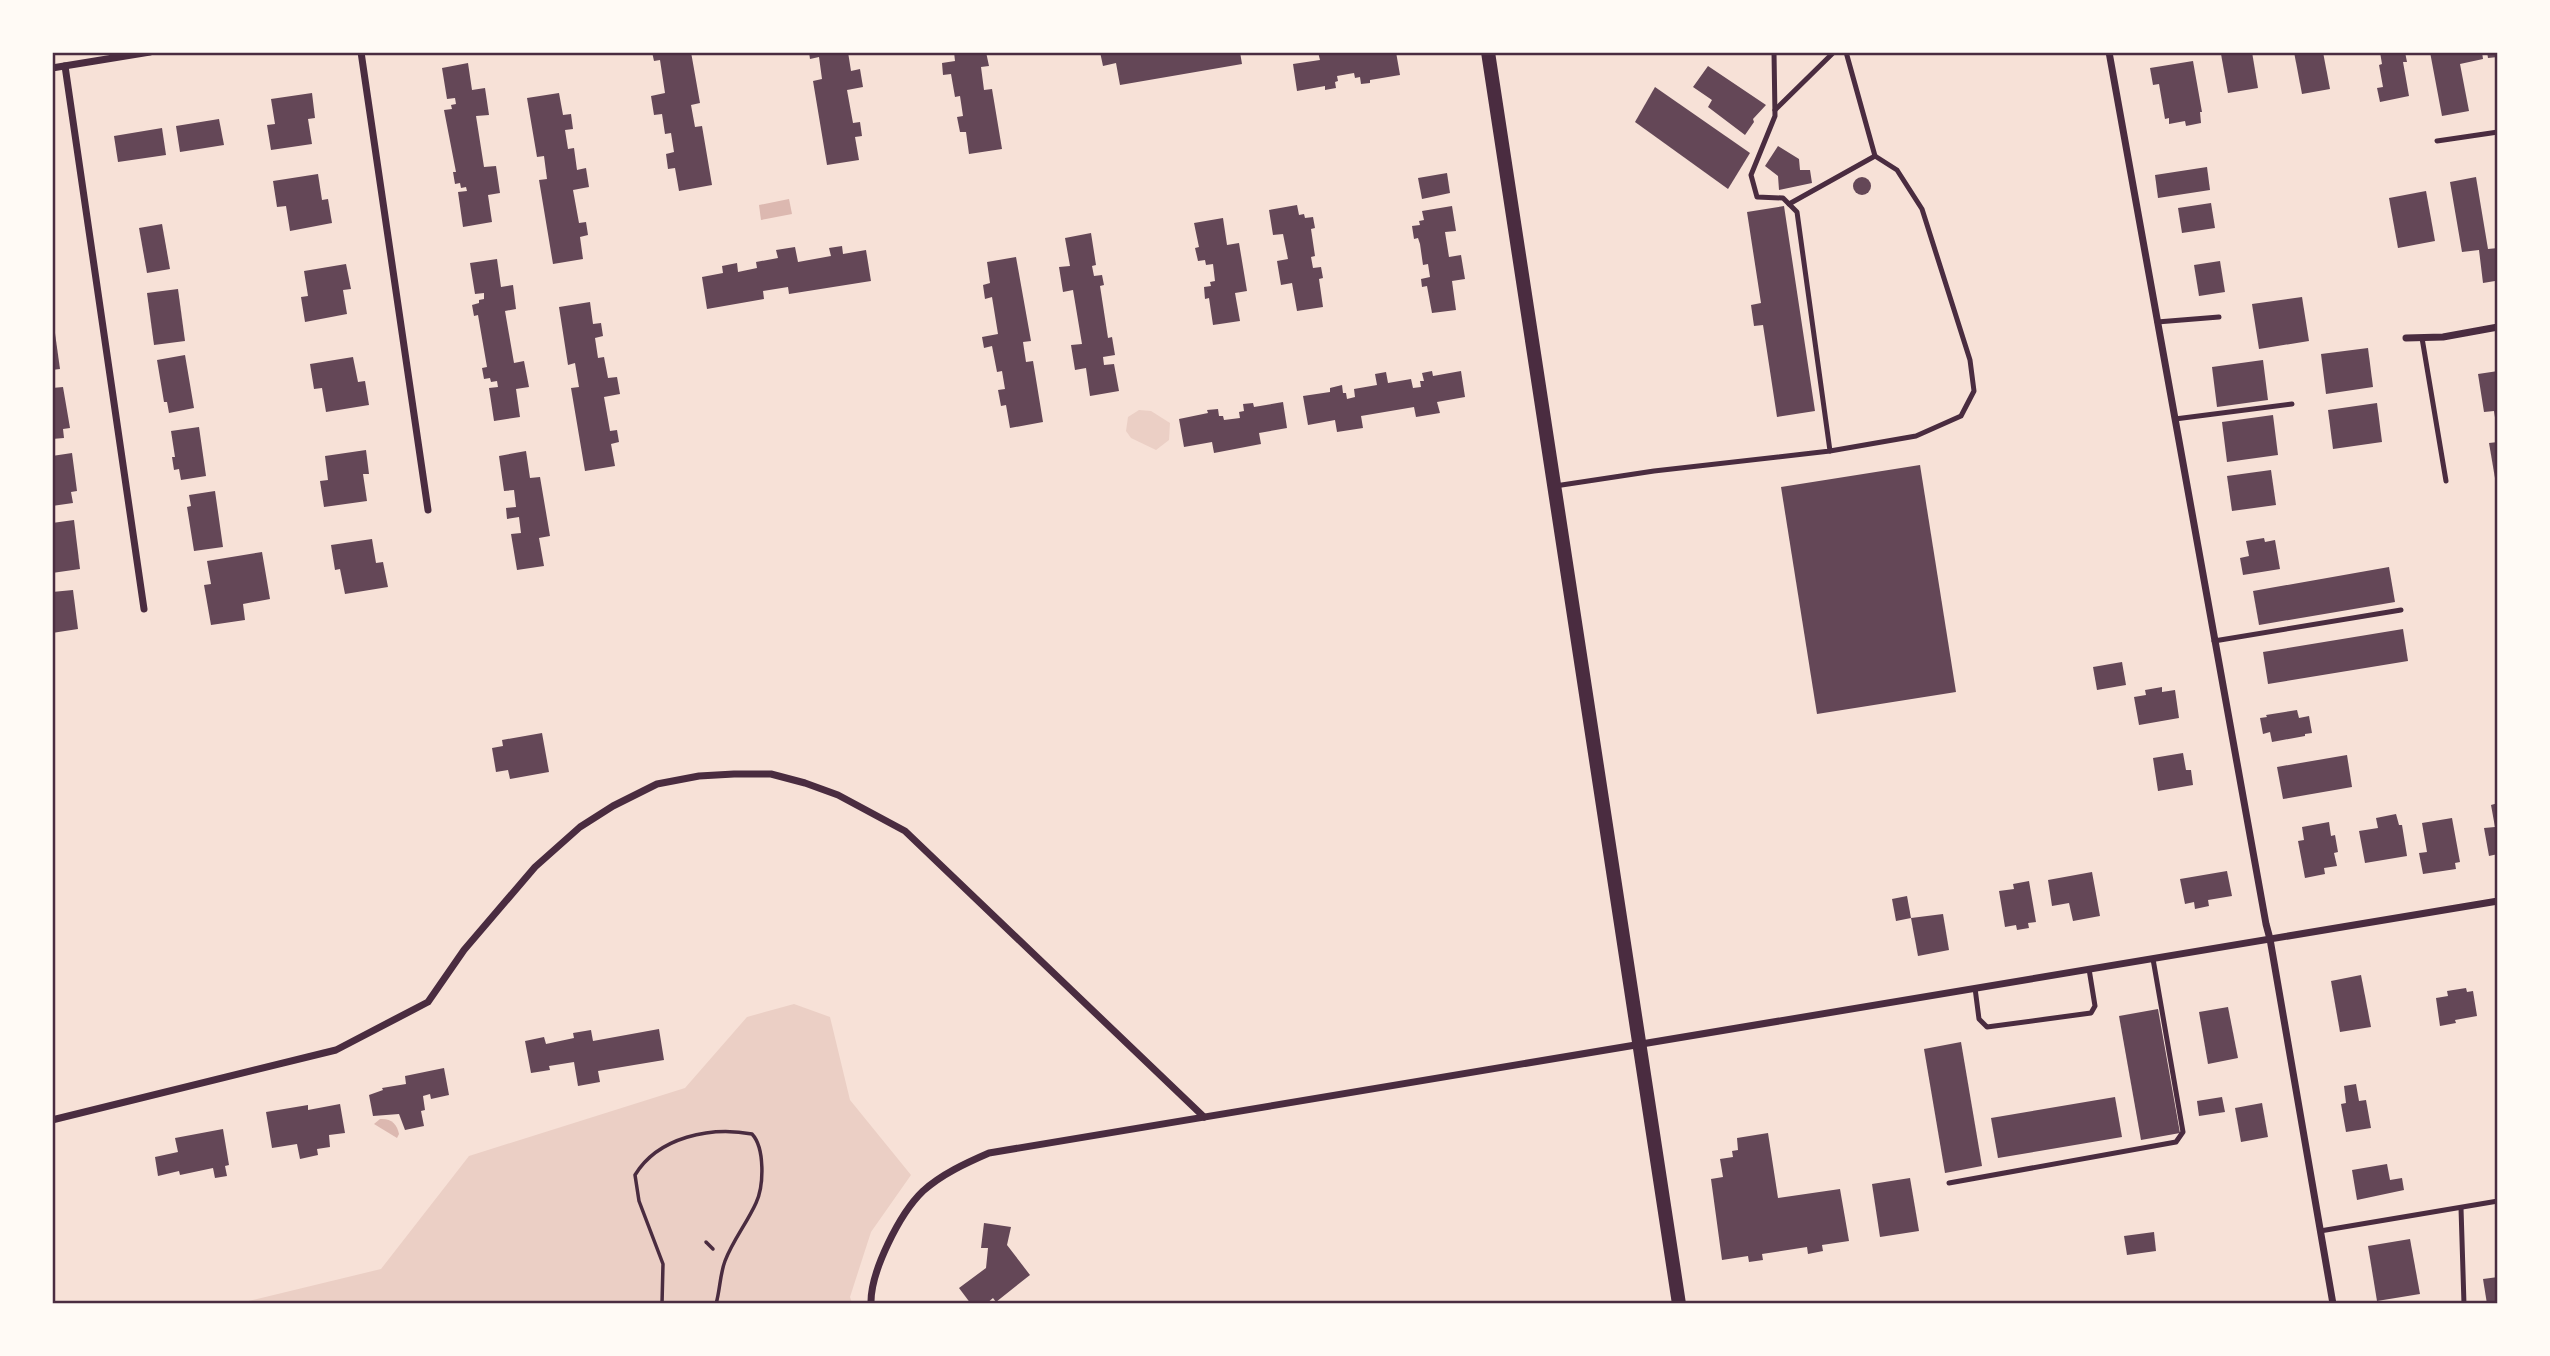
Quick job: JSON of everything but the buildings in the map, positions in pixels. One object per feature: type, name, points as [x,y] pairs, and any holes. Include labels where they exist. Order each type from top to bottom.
[{"type":"main road","points":[[1488,52],[1679,1304]]},
{"type":"street","points":[[52,68],[150,52]]},
{"type":"street","points":[[361,52],[428,510]]},
{"type":"street","points":[[2109,52],[2270,939],[2333,1304]]},
{"type":"street","points":[[65,66],[144,609]]},
{"type":"street","points":[[2406,338],[2443,337],[2497,327]]},
{"type":"street","points":[[52,1120],[336,1050],[428,1002],[464,950],[535,867],[580,827],[613,806],[657,784],[698,776],[734,774],[771,774],[805,783],[838,795],[905,831],[1204,1117]]},
{"type":"street","points":[[871,1304],[879,1261],[900,1222],[922,1192],[955,1169],[989,1153],[2497,901]]},
{"type":"lane","points":[[1774,52],[1775,116],[1751,175],[1757,197],[1783,198],[1797,212],[1830,451]]},
{"type":"lane","points":[[1775,110],[1834,52]]},
{"type":"lane","points":[[1554,486],[1654,471],[1830,451],[1916,436],[1961,416],[1974,391],[1970,360],[1922,209],[1896,170],[1875,156],[1846,52]]},
{"type":"lane","points":[[2437,141],[2497,132]]},
{"type":"lane","points":[[1789,204],[1875,156]]},
{"type":"lane","points":[[2157,322],[2219,317]]},
{"type":"lane","points":[[2422,338],[2446,481]]},
{"type":"lane","points":[[2175,419],[2292,404]]},
{"type":"lane","points":[[2214,640],[2401,610]]},
{"type":"lane","points":[[1949,1183],[2176,1142],[2183,1132],[2154,959]]},
{"type":"lane","points":[[1975,988],[1979,1019],[1987,1027],[2091,1013],[2095,1006],[2089,969]]},
{"type":"lane","points":[[2320,1231],[2497,1201]]},
{"type":"lane","points":[[2460,1208],[2464,1304]]},
{"type":"path","points":[[662,1304],[663,1264],[635,1185],[635,1175],[639,1168],[664,1146],[687,1137],[706,1133],[744,1133],[752,1135],[759,1144],[761,1171],[758,1197],[724,1265],[716,1304]]},
{"type":"path","points":[[706,1242],[713,1248]]},
{"type":"shaded area","points":[[789,199],[792,214],[761,220],[759,205]]},
{"type":"shaded area","points":[[1139,410],[1151,411],[1170,423],[1169,440],[1156,450],[1131,438],[1126,431],[1128,417]]},
{"type":"shaded area","points":[[794,1004],[830,1017],[850,1100],[911,1175],[871,1232],[850,1297],[852,1303],[236,1304],[381,1269],[469,1156],[685,1088],[747,1017]]},
{"type":"shaded area","points":[[380,1119],[390,1121],[397,1127],[397,1138],[374,1124]]}]
